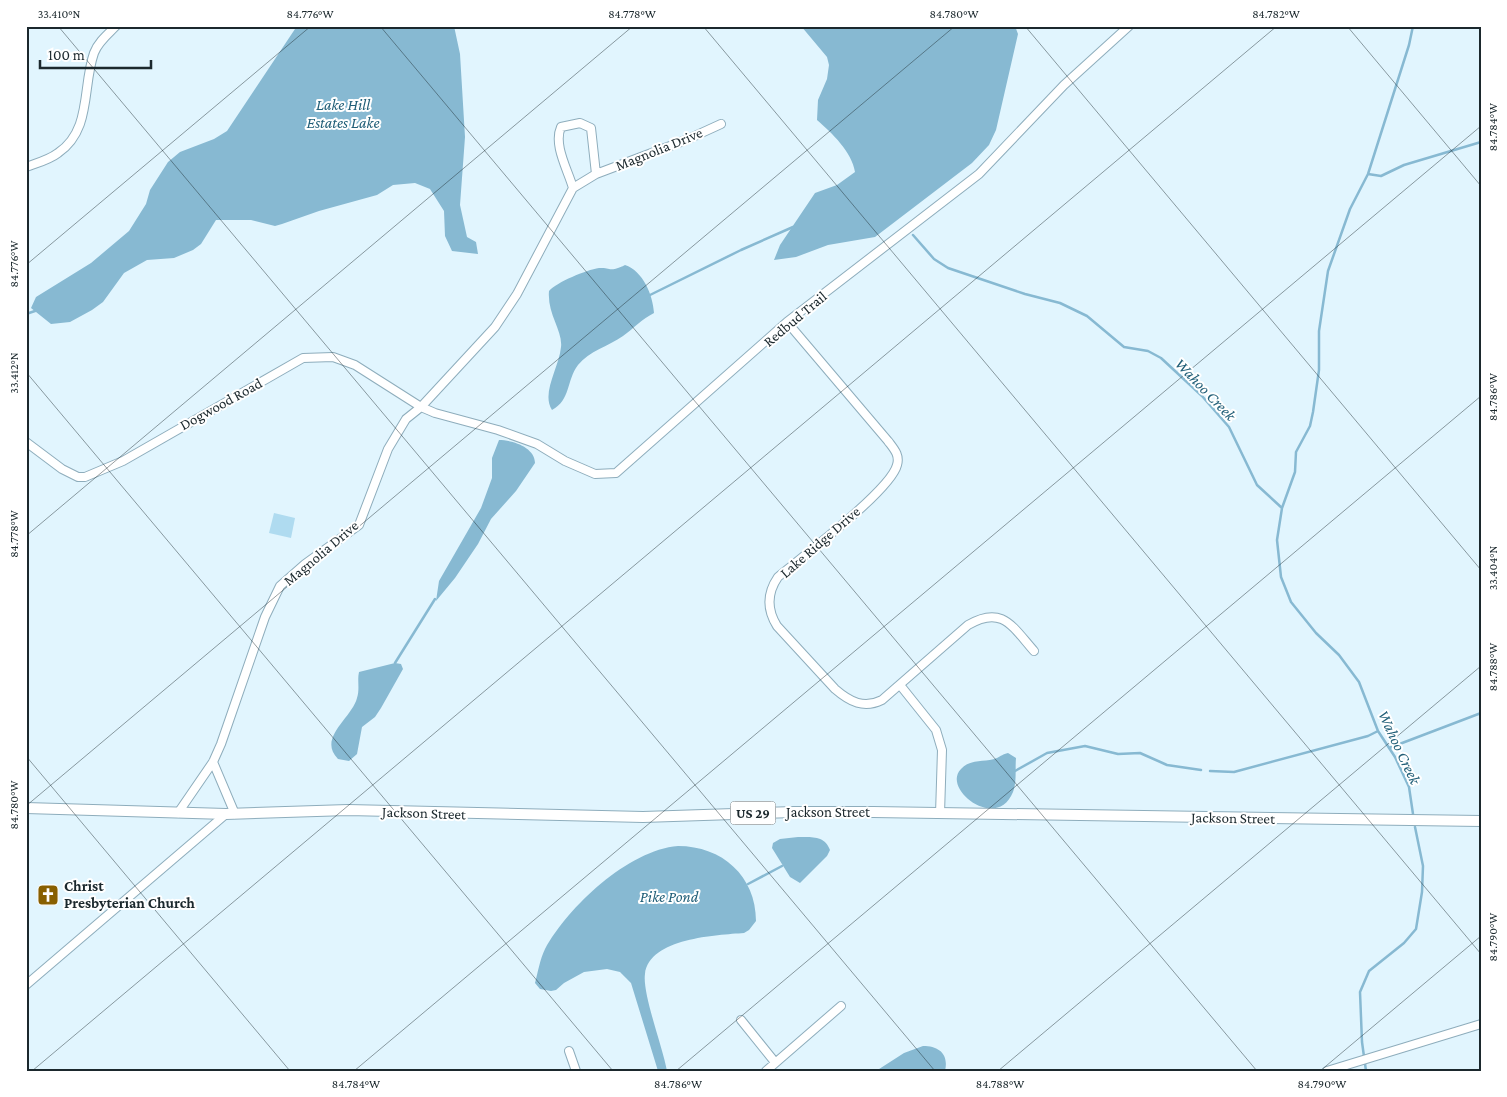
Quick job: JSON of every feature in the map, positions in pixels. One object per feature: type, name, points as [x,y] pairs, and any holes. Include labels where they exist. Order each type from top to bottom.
[{"type":"main road","name":"Jackson Street","points":[[26,808],[231,814],[348,810],[643,817],[794,812],[1481,821]]},
{"type":"street","points":[[26,167],[60,152],[77,132],[86,104],[88,77],[95,52],[116,26]]},
{"type":"street","name":"Redbud Trail","points":[[420,407],[537,444],[566,461],[595,474],[616,473],[787,322],[979,174],[1064,85],[1129,26]]},
{"type":"street","name":"Magnolia Drive","points":[[573,188],[558,134],[561,127],[580,123],[591,128],[596,174]]},
{"type":"street","name":"Magnolia Drive","points":[[178,813],[213,762],[273,598],[291,574],[359,525],[388,449],[406,419],[420,407],[496,327],[517,294],[573,188],[596,174],[686,140],[720,124]]},
{"type":"street","name":"Lake Ridge Drive","points":[[787,322],[888,441],[898,458],[897,467],[882,488],[778,577],[770,595],[772,617],[777,626],[835,689],[852,701],[863,705],[872,705],[882,700],[968,625],[984,616],[996,616],[1012,626],[1034,651]]},
{"type":"street","name":"Dogwood Road","points":[[26,442],[62,469],[78,477],[85,477],[123,461],[303,358],[333,356],[355,365],[420,407]]},
{"type":"street","points":[[900,685],[936,730],[942,750],[940,814]]},
{"type":"street","points":[[26,985],[231,814],[213,762]]},
{"type":"street","points":[[766,1071],[774,1061],[841,1006]]},
{"type":"street","points":[[741,1020],[774,1061]]},
{"type":"street","points":[[1327,1071],[1481,1024]]},
{"type":"street","points":[[569,1050],[576,1071]]},
{"type":"shaded area","points":[[274,513],[295,518],[291,538],[269,533]]},
{"type":"water","name":"Lake Hill Estates Lake","points":[[297,26],[454,26],[460,54],[465,137],[460,205],[467,237],[476,242],[478,254],[452,251],[445,236],[444,211],[430,189],[415,183],[393,185],[377,195],[319,211],[275,226],[251,220],[216,220],[201,244],[193,250],[174,258],[147,260],[124,273],[103,302],[70,322],[51,324],[31,308],[36,297],[91,263],[129,231],[146,204],[150,190],[168,162],[180,152],[214,139],[227,131]]},
{"type":"water","points":[[801,26],[1015,26],[1018,34],[996,130],[989,145],[972,163],[875,237],[828,245],[796,257],[774,260],[780,245],[815,193],[837,185],[855,172],[846,150],[817,120],[818,100],[827,79],[829,65],[827,57]]},
{"type":"water","points":[[625,265],[637,272],[646,284],[652,299],[654,313],[617,340],[593,352],[583,360],[574,371],[562,401],[552,410],[548,396],[549,388],[560,355],[561,341],[550,307],[549,291],[565,280],[587,271],[599,268],[613,269]]},
{"type":"water","points":[[499,440],[510,441],[527,449],[534,457],[535,463],[516,491],[491,519],[478,544],[455,578],[436,601],[439,581],[481,508],[492,478],[492,458]]},
{"type":"water","points":[[395,663],[401,664],[403,669],[375,717],[362,727],[357,754],[349,761],[338,759],[331,743],[333,736],[354,706],[357,698],[359,672]]},
{"type":"water","points":[[1008,753],[1016,758],[1015,780],[1013,792],[1005,803],[995,808],[984,808],[964,796],[958,787],[957,777],[961,769],[969,763],[997,758]]},
{"type":"water","points":[[798,837],[821,839],[828,845],[830,850],[827,856],[800,883],[790,877],[772,848],[773,843],[780,839]]},
{"type":"water","name":"Pike Pond","points":[[678,846],[694,847],[709,851],[734,867],[743,877],[750,890],[756,921],[744,933],[702,937],[671,946],[658,953],[649,962],[645,974],[645,983],[667,1071],[658,1071],[631,983],[620,972],[607,969],[584,972],[564,983],[556,990],[551,991],[540,989],[535,983],[545,949],[568,916],[584,899],[601,883],[639,858],[659,850]]},
{"type":"water","points":[[923,1046],[929,1046],[942,1052],[946,1060],[945,1071],[876,1071],[904,1053]]},
{"type":"waterway","points":[[1413,26],[1409,45],[1368,174],[1350,209],[1328,271],[1319,331],[1319,370],[1313,412],[1310,426],[1296,452],[1295,472],[1282,508],[1277,540],[1281,577],[1291,602],[1316,633],[1339,655],[1359,682],[1378,731],[1395,757],[1409,787],[1413,814]]},
{"type":"waterway","points":[[1368,174],[1381,176],[1404,165],[1481,142]]},
{"type":"waterway","points":[[650,295],[741,250],[793,227]]},
{"type":"waterway","name":"Wahoo Creek","points":[[913,235],[934,259],[948,268],[1025,294],[1060,303],[1087,316],[1124,347],[1148,351],[1161,358],[1202,396],[1229,427],[1257,485],[1282,508]]},
{"type":"waterway","points":[[26,314],[35,311]]},
{"type":"waterway","points":[[395,663],[435,599]]},
{"type":"waterway","points":[[1389,748],[1481,713]]},
{"type":"waterway","points":[[1210,771],[1234,772],[1368,736],[1378,731]]},
{"type":"waterway","points":[[1015,771],[1047,753],[1085,746],[1118,754],[1140,753],[1167,765],[1201,770]]},
{"type":"waterway","name":"Wahoo Creek","points":[[1366,1071],[1362,1042],[1360,992],[1369,971],[1404,943],[1416,929],[1422,892],[1423,866],[1415,827]]},
{"type":"waterway","points":[[748,884],[782,866]]},
{"type":"place","name":"Christ Presbyterian Church","points":[[48,895]]}]
